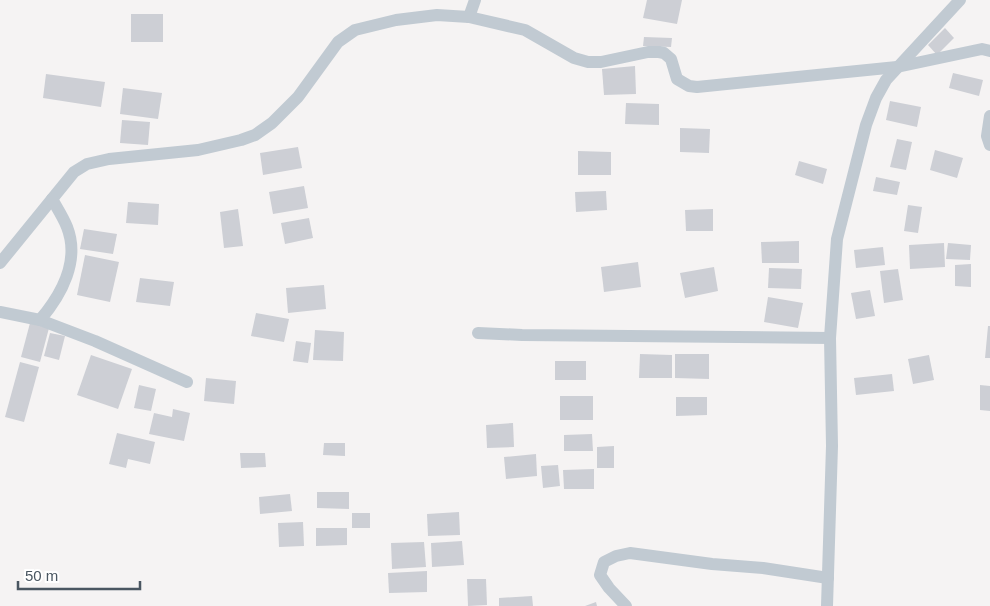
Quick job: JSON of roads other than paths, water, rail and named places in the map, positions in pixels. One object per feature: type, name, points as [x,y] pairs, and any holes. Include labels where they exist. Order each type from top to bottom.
[{"type":"street","points":[[469,17],[475,0]]},
{"type":"street","points":[[827,606],[832,446],[830,338],[837,238],[866,126],[876,98],[886,80],[897,67],[960,0]]},
{"type":"street","points":[[0,263],[74,172],[87,164],[108,159],[198,150],[255,135],[272,123],[298,97],[338,42],[355,30],[396,20],[437,15],[469,17],[525,30],[574,58],[588,62],[601,62],[648,52],[664,53],[670,60],[677,79],[689,86],[717,85],[897,67],[982,49],[990,51]]},
{"type":"street","points":[[990,116],[987,136],[990,145]]},
{"type":"street","points":[[40,320],[51,307],[63,286],[72,250],[67,227],[52,199]]},
{"type":"street","points":[[0,312],[40,320],[95,341],[187,382]]},
{"type":"street","points":[[478,333],[830,338]]},
{"type":"street","points":[[626,606],[600,575],[604,562],[616,556],[630,553],[712,564],[763,568],[828,578]]}]
